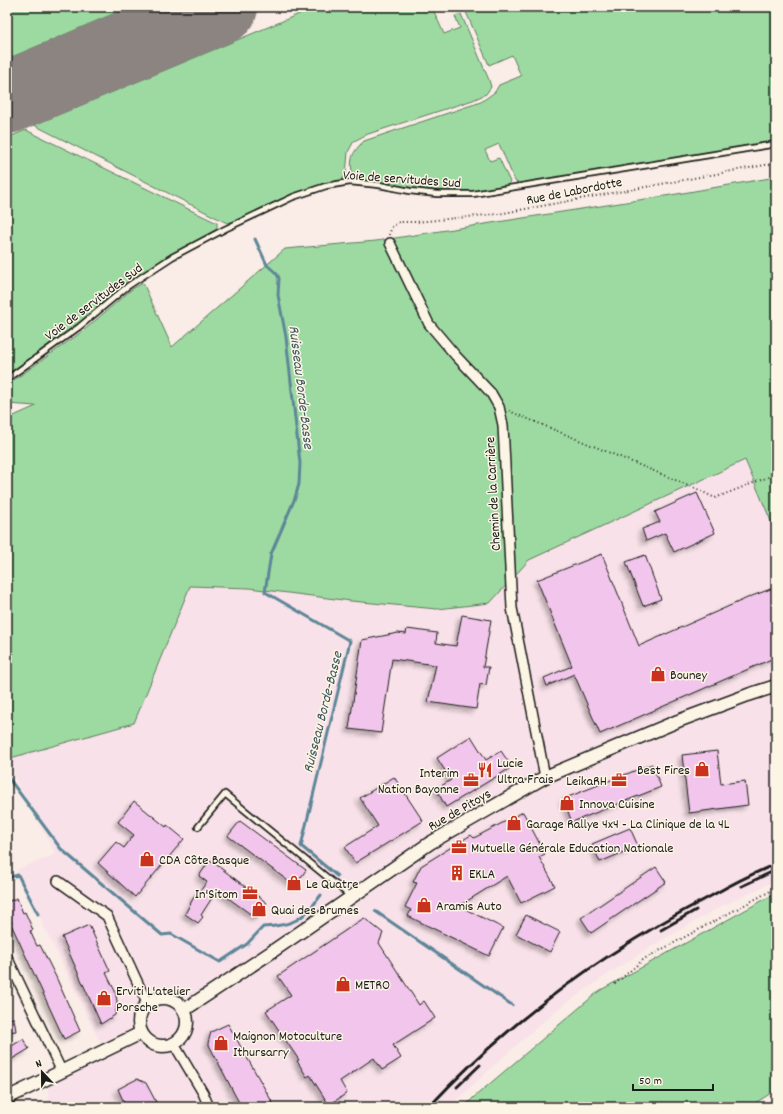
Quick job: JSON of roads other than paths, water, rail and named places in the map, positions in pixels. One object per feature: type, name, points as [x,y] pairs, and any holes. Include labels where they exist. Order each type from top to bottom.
[{"type":"street","name":"Chemin de la Carrière","points":[[390,243],[429,324],[456,356],[491,392],[499,406],[503,425],[512,608],[545,777]]},
{"type":"street","name":"Rue de Pitoys","points":[[184,1010],[430,843],[545,777],[678,722],[748,695],[776,686]]},
{"type":"street","points":[[58,880],[107,916],[147,1003]]},
{"type":"street","points":[[7,957],[62,1072]]},
{"type":"street","points":[[160,997],[167,998],[180,1004],[184,1010],[187,1017],[185,1033],[174,1044],[158,1046],[151,1044],[141,1033],[138,1025],[138,1017],[147,1003],[160,997]]},
{"type":"street","points":[[7,1098],[141,1033]]},
{"type":"street","points":[[174,1044],[203,1093],[208,1107]]},
{"type":"lane","name":"Voie de servitudes Sud","points":[[7,379],[79,328],[128,286],[172,257],[225,229],[293,197],[326,186],[350,182],[379,185],[430,194],[472,194],[776,144]]},
{"type":"lane","points":[[198,827],[225,794],[352,897]]},
{"type":"waterway","name":"Ruisseau Borde-Basse","points":[[255,239],[267,265],[279,278],[278,295],[286,337],[300,463],[299,484],[295,498],[271,554],[265,592],[350,641],[301,846],[337,876]]},
{"type":"waterway","points":[[7,776],[61,849],[162,935],[171,934],[220,962],[247,944],[263,927],[290,923],[303,916],[315,904],[321,895]]},
{"type":"waterway","points":[[7,878],[18,875],[38,914]]},
{"type":"waterway","name":"Ruisseau Borde-Basse","points":[[375,911],[512,1005]]},
{"type":"railway","points":[[429,1107],[492,1045],[526,1017],[597,964],[672,917],[735,883],[776,864]]},
{"type":"railway","points":[[742,886],[776,870]]},
{"type":"railway","points":[[661,930],[696,910]]},
{"type":"railway","points":[[457,1087],[480,1065]]},
{"type":"place","name":"Bouney","points":[[658,674]]},
{"type":"place","name":"Best Fires","points":[[702,769]]},
{"type":"place","name":"Lucie Ultra Frais","points":[[485,770]]},
{"type":"place","name":"Interim Nation Bayonne","points":[[471,780]]},
{"type":"place","name":"LeikaRH","points":[[619,780]]},
{"type":"place","name":"Innova Cuisine","points":[[567,803]]},
{"type":"place","name":"Garage Rallye 4x4 - La Clinique de la 4L","points":[[514,823]]},
{"type":"place","name":"Mutuelle Générale Education Nationale","points":[[459,847]]},
{"type":"place","name":"CDA Côte Basque","points":[[147,859]]},
{"type":"place","name":"EKLA","points":[[457,873]]},
{"type":"place","name":"Le Quatre","points":[[294,883]]},
{"type":"place","name":"In'Sitom","points":[[250,893]]},
{"type":"place","name":"Aramis Auto","points":[[424,905]]},
{"type":"place","name":"Quai des Brumes","points":[[259,909]]},
{"type":"place","name":"METRO","points":[[343,984]]},
{"type":"place","name":"Erviti L'atelier Porsche","points":[[104,998]]},
{"type":"place","name":"Maignon Motoculture Ithursarry","points":[[221,1043]]}]
